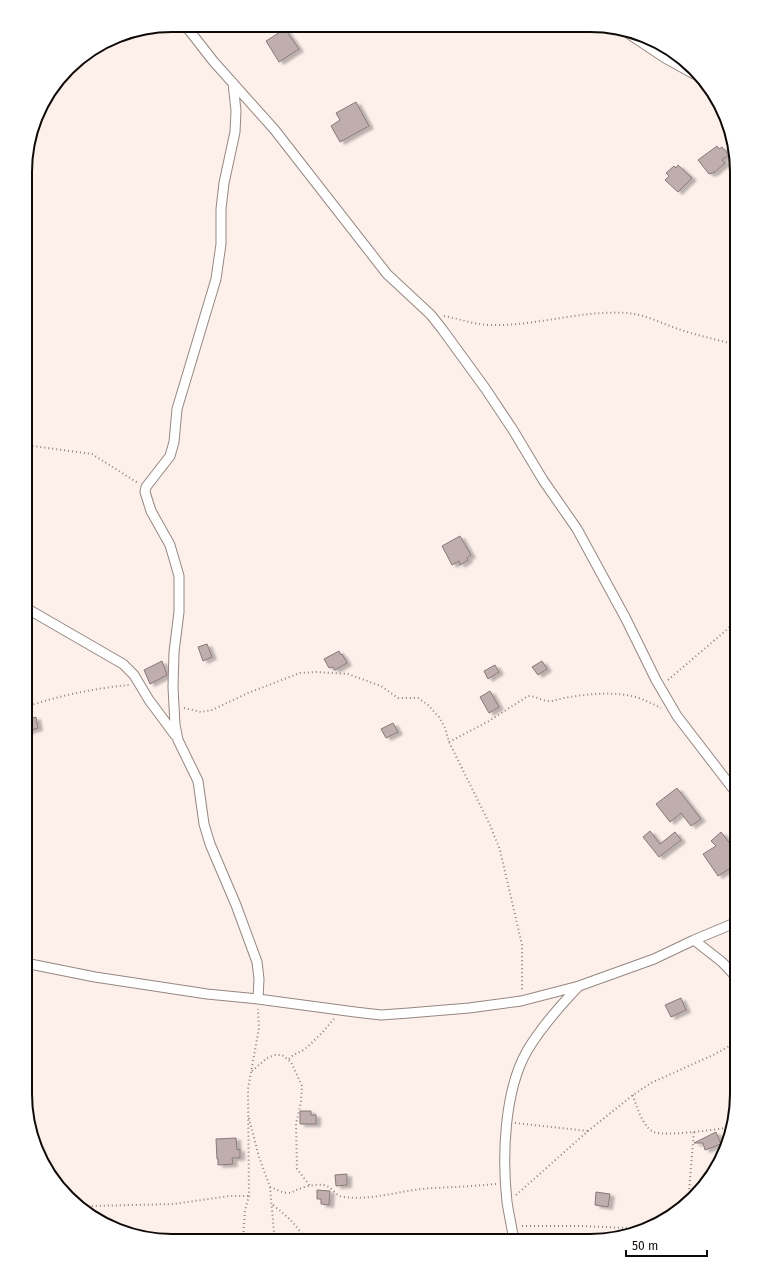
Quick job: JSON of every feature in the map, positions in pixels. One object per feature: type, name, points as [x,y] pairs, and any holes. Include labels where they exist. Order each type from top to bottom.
[{"type":"street","points":[[190,32],[196,41],[274,129],[383,269],[431,315],[485,388],[514,430],[543,480],[577,529],[626,618],[660,688],[677,716],[730,786]]},
{"type":"street","points":[[641,42],[683,68]]},
{"type":"street","points":[[178,740],[175,725],[173,687],[174,652],[179,612],[179,576],[170,544],[151,511],[145,492],[146,487],[170,456],[174,442],[178,409],[216,279],[221,244],[221,209],[224,183],[235,132],[236,111],[233,83]]},
{"type":"street","points":[[32,611],[123,664],[134,675],[149,700],[178,740],[198,782],[204,824],[210,844],[255,955],[259,979],[258,999]]},
{"type":"street","points":[[32,964],[95,977],[207,994],[381,1015],[409,1014],[521,1001],[579,986],[654,959],[730,925]]},
{"type":"street","points":[[694,940],[722,962],[730,971]]},
{"type":"street","points":[[513,1234],[507,1202],[505,1158],[506,1122],[516,1077],[526,1052],[542,1027],[556,1009],[579,986]]},
{"type":"path","points":[[431,315],[492,325],[525,323],[605,312],[627,313],[646,317],[687,332],[730,343]]},
{"type":"path","points":[[32,447],[92,454],[124,475],[146,487]]},
{"type":"path","points":[[660,688],[730,627]]},
{"type":"path","points":[[174,704],[201,712],[212,710],[248,693],[300,673],[348,674],[381,686],[398,698],[418,698],[428,705],[439,717],[445,728],[448,742],[490,825],[500,850],[522,945],[521,1001]]},
{"type":"path","points":[[32,705],[67,696],[114,687],[140,684]]},
{"type":"path","points":[[448,742],[489,721],[528,696],[534,696],[545,701],[596,694],[627,696],[646,700],[677,716]]},
{"type":"path","points":[[243,1234],[245,1210],[249,1196],[248,1090],[259,1028],[258,999]]},
{"type":"path","points":[[289,1059],[294,1054],[304,1049],[324,1031],[341,1011]]},
{"type":"path","points":[[507,1202],[632,1095],[651,1083],[730,1046]]},
{"type":"path","points":[[251,1071],[267,1058],[275,1055],[282,1055],[291,1062],[302,1086],[301,1102],[296,1124],[297,1169],[310,1186]]},
{"type":"path","points":[[632,1095],[643,1120],[648,1128],[654,1132],[668,1134],[725,1129]]},
{"type":"path","points":[[248,1115],[259,1157],[270,1187],[275,1234]]},
{"type":"path","points":[[506,1122],[588,1132]]},
{"type":"path","points":[[689,1192],[694,1131]]},
{"type":"path","points":[[270,1187],[287,1193],[310,1186],[324,1184],[333,1189],[342,1197],[358,1197],[380,1196],[434,1188],[496,1184],[506,1181]]},
{"type":"path","points":[[89,1206],[174,1204],[229,1196],[249,1196]]},
{"type":"path","points":[[273,1205],[293,1221],[302,1234]]},
{"type":"path","points":[[512,1227],[582,1226],[629,1228]]},
{"type":"building","points":[[280,32],[287,32],[299,49],[279,62],[266,41]]},
{"type":"building","points":[[356,102],[369,126],[340,142],[331,126],[340,120],[336,113]]},
{"type":"building","points":[[717,146],[719,149],[722,147],[729,155],[722,160],[725,163],[715,172],[709,174],[698,160]]},
{"type":"building","points":[[678,165],[692,178],[678,192],[665,180],[669,176],[666,173],[674,166],[676,168]]},
{"type":"building","points":[[460,536],[471,555],[467,558],[468,560],[460,565],[459,561],[452,565],[442,546]]},
{"type":"building","points":[[207,644],[212,657],[203,661],[198,647]]},
{"type":"building","points":[[339,651],[347,663],[335,670],[333,667],[329,668],[324,659]]},
{"type":"building","points":[[162,661],[167,675],[150,684],[144,670]]},
{"type":"building","points":[[542,661],[547,669],[538,675],[532,667]]},
{"type":"building","points":[[495,665],[499,672],[488,679],[484,671]]},
{"type":"building","points":[[490,691],[499,707],[489,713],[480,697]]},
{"type":"building","points":[[36,717],[38,728],[32,730],[32,718]]},
{"type":"building","points":[[393,723],[398,732],[386,738],[381,729]]},
{"type":"building","points":[[677,788],[701,819],[691,826],[681,813],[670,822],[656,804]]},
{"type":"building","points":[[650,831],[660,844],[675,832],[681,840],[659,857],[643,837]]},
{"type":"building","points":[[721,832],[730,843],[730,868],[718,876],[703,854],[716,846],[711,841]]},
{"type":"building","points":[[681,998],[686,1010],[671,1017],[665,1005]]},
{"type":"building","points":[[300,1111],[311,1111],[311,1115],[316,1115],[316,1124],[300,1124]]},
{"type":"building","points":[[716,1132],[721,1144],[705,1150],[703,1143],[694,1143]]},
{"type":"building","points":[[236,1138],[237,1150],[240,1149],[240,1158],[232,1158],[233,1164],[218,1165],[216,1139]]},
{"type":"building","points":[[347,1174],[347,1185],[336,1186],[335,1175]]},
{"type":"building","points":[[317,1190],[330,1191],[329,1205],[321,1204],[321,1199],[317,1199]]},
{"type":"building","points":[[596,1192],[610,1194],[608,1207],[595,1205]]}]
